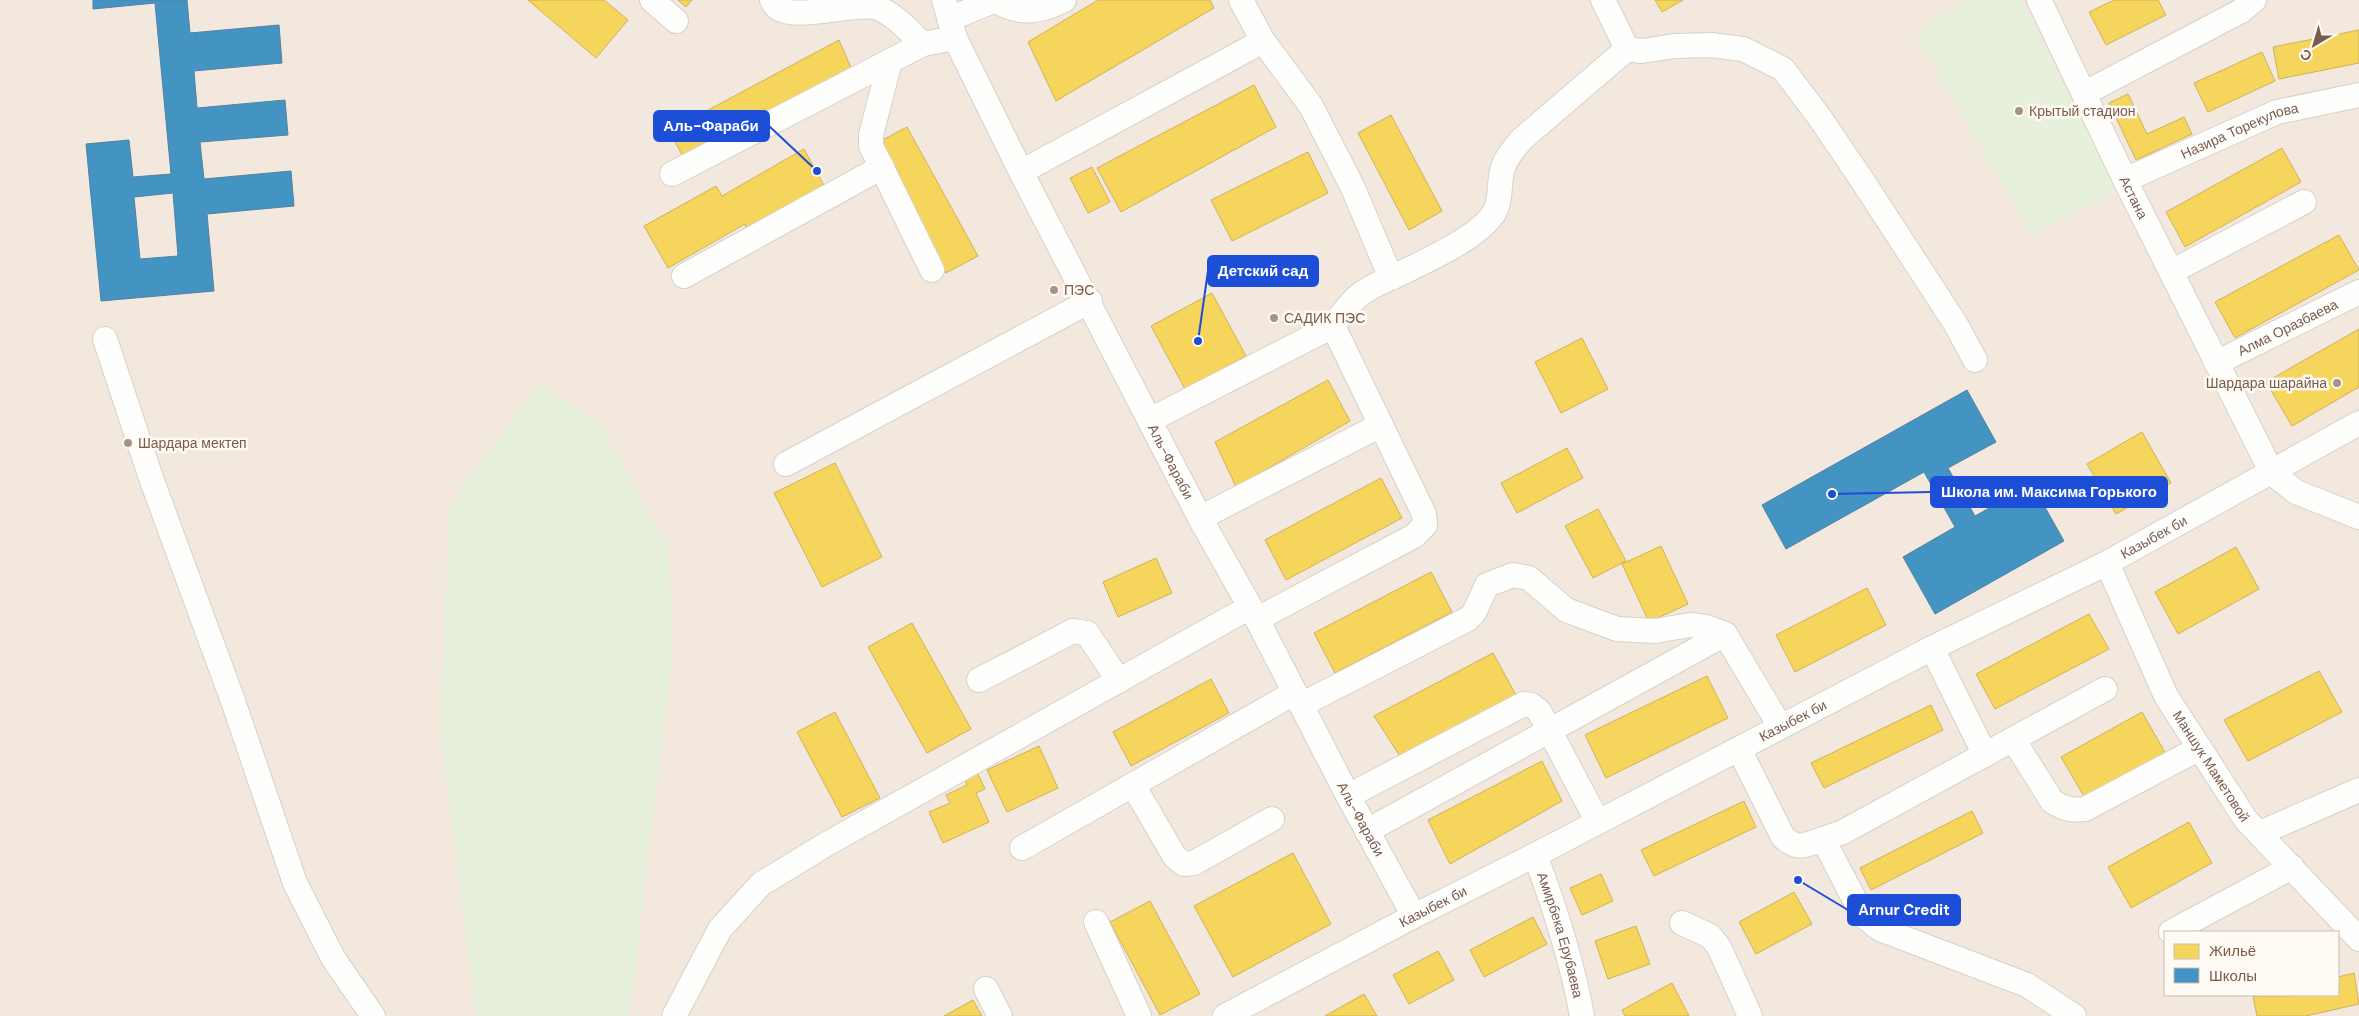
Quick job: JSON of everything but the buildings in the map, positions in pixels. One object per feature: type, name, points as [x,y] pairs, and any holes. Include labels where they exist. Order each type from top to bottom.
[{"type":"street","points":[[652,0],[676,21]]},
{"type":"street","points":[[772,0],[779,10],[790,12],[842,8],[862,4],[878,8],[897,20],[923,44]]},
{"type":"street","points":[[672,174],[923,44],[949,19],[996,0],[1005,7],[1035,12],[1064,0]]},
{"type":"street","points":[[1241,0],[1263,41],[1311,106],[1353,188],[1391,278]]},
{"type":"street","points":[[1602,0],[1627,49]]},
{"type":"street","name":"Астана","points":[[2039,0],[2125,180],[2272,473]]},
{"type":"street","points":[[2085,93],[2241,12],[2254,0]]},
{"type":"street","name":"Аль-Фараби","points":[[949,19],[1021,172],[1090,302],[1200,518],[1253,613],[1348,796],[1414,916]]},
{"type":"street","points":[[1021,172],[1263,41]]},
{"type":"street","points":[[1150,420],[1333,326],[1345,308],[1366,289],[1446,251],[1479,228],[1495,211],[1502,170],[1508,156],[1522,139],[1627,49],[1642,51],[1675,46],[1711,45],[1743,49],[1783,69],[1820,118],[1862,180],[1955,323],[1975,360]]},
{"type":"street","points":[[890,60],[871,135],[871,146],[932,270]]},
{"type":"street","name":"Назира Торекулова","points":[[2125,180],[2277,112],[2359,95]]},
{"type":"street","points":[[684,276],[882,167]]},
{"type":"street","points":[[2171,272],[2304,202]]},
{"type":"street","name":"Алма Оразбаева","points":[[2216,363],[2359,292]]},
{"type":"street","points":[[786,464],[1090,302]]},
{"type":"street","points":[[674,1016],[720,928],[761,884],[825,845],[1119,681],[1253,613],[1414,536],[1425,525],[1424,514],[1333,326]]},
{"type":"street","points":[[105,339],[151,478],[233,701],[295,883],[333,958],[373,1016]]},
{"type":"street","name":"Казыбек би","points":[[1225,1016],[1414,916],[1535,856],[1780,726],[1932,648],[2107,563],[2359,423]]},
{"type":"street","points":[[1200,518],[1381,425]]},
{"type":"street","points":[[2272,473],[2296,492],[2359,517]]},
{"type":"street","name":"Маншук Маметовой","points":[[2107,563],[2166,696],[2246,820],[2359,939]]},
{"type":"street","points":[[1022,848],[1133,785],[1298,699],[1468,619],[1474,613],[1486,585],[1503,577],[1513,575],[1534,582],[1566,610],[1617,629],[1655,630],[1690,625],[1706,627],[1725,634],[1780,726]]},
{"type":"street","points":[[979,680],[1073,631],[1080,630],[1087,633],[1119,681]]},
{"type":"street","points":[[1367,831],[1725,634]]},
{"type":"street","points":[[1932,648],[1985,755]]},
{"type":"street","points":[[1739,749],[1783,837],[1792,845],[1804,846],[1843,832],[2105,688]]},
{"type":"street","points":[[1348,796],[1524,704],[1531,705],[1539,711],[1598,822]]},
{"type":"street","points":[[2013,739],[2052,801],[2059,806],[2076,811],[2085,809],[2200,748]]},
{"type":"street","points":[[1133,785],[1175,857],[1184,864],[1194,863],[1272,819]]},
{"type":"street","points":[[2260,833],[2359,790]]},
{"type":"street","points":[[1823,840],[1863,916],[1880,929],[2028,985],[2074,1016]]},
{"type":"street","name":"Амирбека Ерубаева","points":[[1535,856],[1558,918],[1575,978],[1582,1016]]},
{"type":"street","points":[[2173,931],[2292,867]]},
{"type":"street","points":[[1096,922],[1138,1016]]},
{"type":"street","points":[[1682,923],[1710,936],[1719,947],[1750,1016]]},
{"type":"street","points":[[986,989],[1000,1016]]},
{"type":"shaded area","points":[[0,0],[2359,0],[2359,1016],[0,1016]]},
{"type":"green space","name":"Крытый стадион","points":[[1968,0],[2020,0],[2119,189],[2031,234],[1915,33]]},
{"type":"green space","points":[[539,383],[599,422],[668,548],[673,649],[629,1016],[476,1016],[440,726],[450,506]]},
{"type":"place","name":"Крытый стадион","points":[[2019,111]]},
{"type":"place","name":"Аль-Фараби","points":[[817,171]]},
{"type":"place","name":"ПЭС","points":[[1054,290]]},
{"type":"place","name":"САДИК ПЭС","points":[[1274,318]]},
{"type":"place","name":"Детский сад","points":[[1198,341]]},
{"type":"place","name":"Шардара шарайна","points":[[2337,383]]},
{"type":"place","name":"Шардара мектеп","points":[[128,443]]},
{"type":"place","name":"Школа им. Максима Горького","points":[[1832,494]]},
{"type":"place","name":"Arnur Credit","points":[[1798,880]]}]
